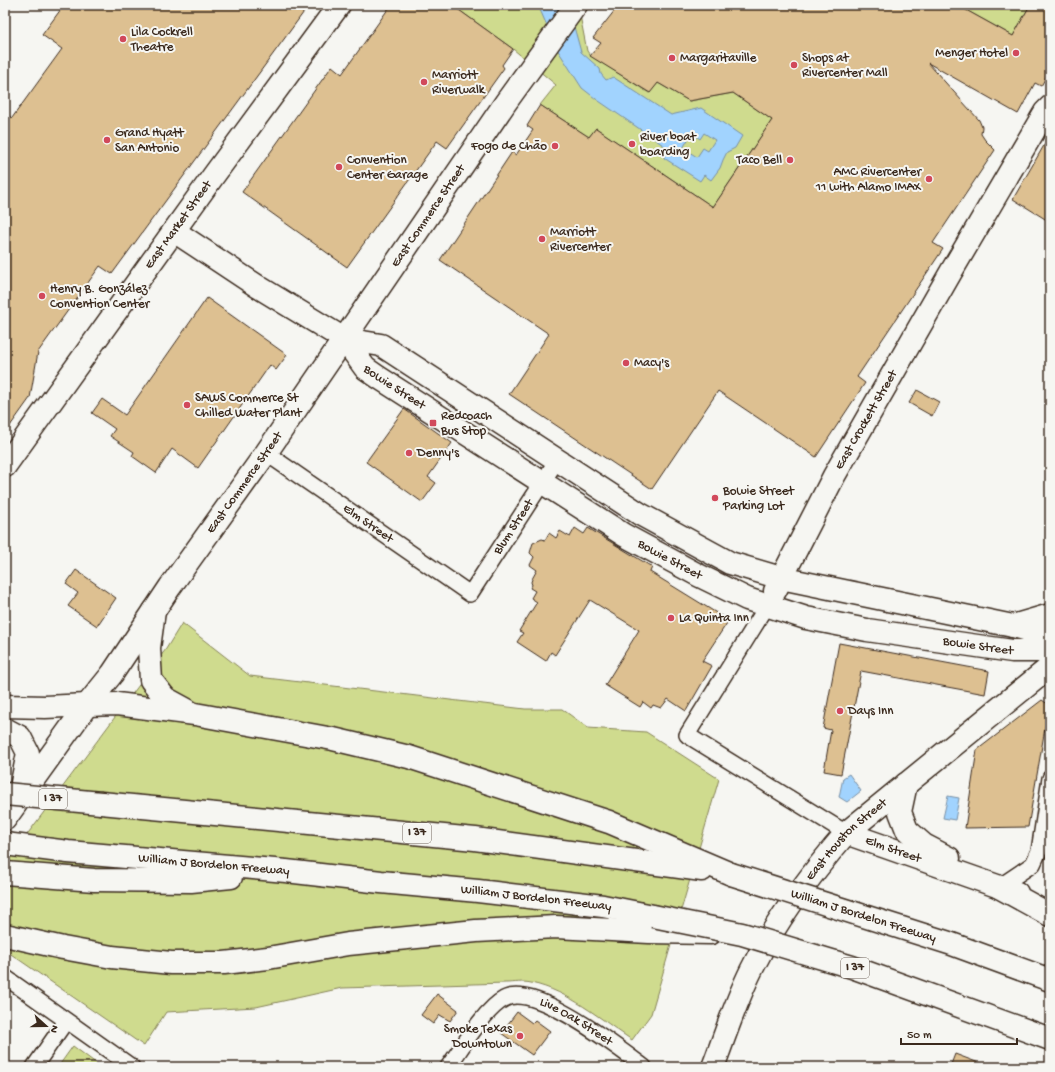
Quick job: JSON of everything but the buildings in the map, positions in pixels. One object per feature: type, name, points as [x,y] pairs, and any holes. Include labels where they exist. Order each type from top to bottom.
[{"type":"main road","name":"East Market Street","points":[[5,466],[339,5]]},
{"type":"main road","name":"East Commerce Street","points":[[5,819],[12,796],[112,674],[154,611],[266,453],[506,102],[576,5]]},
{"type":"main road","name":"East Crockett Street","points":[[767,606],[834,476],[951,272],[1045,112],[1050,107]]},
{"type":"main road","name":"Bowie Street","points":[[174,231],[257,286],[344,339],[381,345],[640,514],[730,563],[781,578],[1013,626],[1035,632],[1050,640]]},
{"type":"main road","name":"Bowie Street","points":[[344,339],[365,368],[542,483],[629,537],[698,575],[747,599],[806,618],[867,630],[1012,651],[1050,651]]},
{"type":"main road","points":[[154,611],[149,648],[151,680],[165,698],[195,714]]},
{"type":"main road","points":[[1013,626],[1050,615]]},
{"type":"main road","name":"East Houston Street","points":[[713,1067],[753,966],[782,916],[820,864],[846,833],[1050,667]]},
{"type":"main road","points":[[5,706],[45,707],[117,704],[195,714],[333,738],[409,757],[609,822],[731,874]]},
{"type":"main road","points":[[5,729],[20,737],[28,753],[12,796]]},
{"type":"main road","points":[[906,784],[900,812],[907,830],[924,845],[955,861],[991,884],[1050,915]]},
{"type":"main road","name":"William J Bordelon Freeway","points":[[12,796],[102,803],[475,839],[731,874],[949,943],[1050,980]]},
{"type":"main road","name":"Elm Street","points":[[846,833],[1050,904]]},
{"type":"main road","name":"William J Bordelon Freeway","points":[[5,844],[68,852],[286,871],[603,906],[651,924],[742,934],[852,967],[1050,1039]]},
{"type":"main road","points":[[5,873],[94,880],[191,881],[286,871]]},
{"type":"main road","points":[[5,935],[112,957],[171,963],[224,963],[268,958],[348,944],[476,931],[651,924]]},
{"type":"street","name":"Elm Street","points":[[266,453],[470,594]]},
{"type":"street","name":"Blum Street","points":[[470,594],[557,460]]},
{"type":"street","name":"East Crockett Street","points":[[686,735],[767,606]]},
{"type":"street","name":"Elm Street","points":[[686,735],[846,833]]},
{"type":"street","points":[[991,884],[1032,864],[1036,857],[1039,851],[1050,778]]},
{"type":"street","points":[[5,977],[132,1067]]},
{"type":"street","name":"Live Oak Street","points":[[448,1067],[488,1011],[508,997],[520,996],[540,1001],[560,1010],[613,1044],[644,1067]]},
{"type":"street","points":[[34,1067],[66,1021]]},
{"type":"green space","points":[[452,5],[578,5],[587,51],[590,55],[649,93],[658,83],[689,101],[733,93],[772,120],[713,207],[596,128],[589,137],[540,105],[556,85],[513,49]]},
{"type":"green space","points":[[957,5],[1030,5],[1013,36]]},
{"type":"green space","points":[[182,623],[250,676],[525,709],[562,709],[588,728],[646,732],[719,779],[651,1014],[632,1040],[584,1007],[558,992],[531,983],[522,982],[342,988],[256,1007],[166,1012],[144,1046],[5,950],[5,864],[166,649]]},
{"type":"green space","points":[[73,1046],[101,1067],[58,1067]]},
{"type":"water","points":[[538,5],[568,5],[581,52],[600,69],[601,74],[606,80],[613,77],[671,115],[701,108],[742,136],[735,148],[727,152],[720,168],[711,180],[704,175],[700,181],[664,158],[666,147],[582,88],[557,49]],"holes":[[[692,133],[700,139],[704,133],[715,140],[708,151],[703,148],[697,157],[683,148]]]},
{"type":"water","points":[[849,774],[861,791],[847,802],[839,797],[843,778]]},
{"type":"water","points":[[948,796],[959,798],[955,820],[943,818]]},
{"type":"place","name":"Lila Cockrell Theatre","points":[[123,39]]},
{"type":"place","name":"Menger Hotel","points":[[1016,53]]},
{"type":"place","name":"Margaritaville","points":[[672,58]]},
{"type":"place","name":"Shops at Rivercenter Mall","points":[[794,65]]},
{"type":"place","name":"Marriott Riverwalk","points":[[424,82]]},
{"type":"place","name":"Grand Hyatt San Antonio","points":[[107,140]]},
{"type":"place","name":"River boat boarding","points":[[632,144]]},
{"type":"place","name":"Fogo de Chão","points":[[555,146]]},
{"type":"place","name":"Taco Bell","points":[[790,160]]},
{"type":"place","name":"Convention Center Garage","points":[[339,167]]},
{"type":"place","name":"AMC Rivercenter 11 with Alamo IMAX","points":[[929,179]]},
{"type":"place","name":"Marriott Rivercenter","points":[[542,239]]},
{"type":"place","name":"Henry B. González Convention Center","points":[[42,296]]},
{"type":"place","name":"Macy's","points":[[626,363]]},
{"type":"place","name":"SAWS Commerce St Chilled Water Plant","points":[[187,405]]},
{"type":"place","name":"Redcoach Bus Stop","points":[[433,423]]},
{"type":"place","name":"Denny's","points":[[409,453]]},
{"type":"place","name":"Bowie Street Parking Lot","points":[[715,498]]},
{"type":"place","name":"La Quinta Inn","points":[[671,618]]},
{"type":"place","name":"Days Inn","points":[[840,711]]},
{"type":"place","name":"Smoke Texas Downtown","points":[[520,1036]]}]
